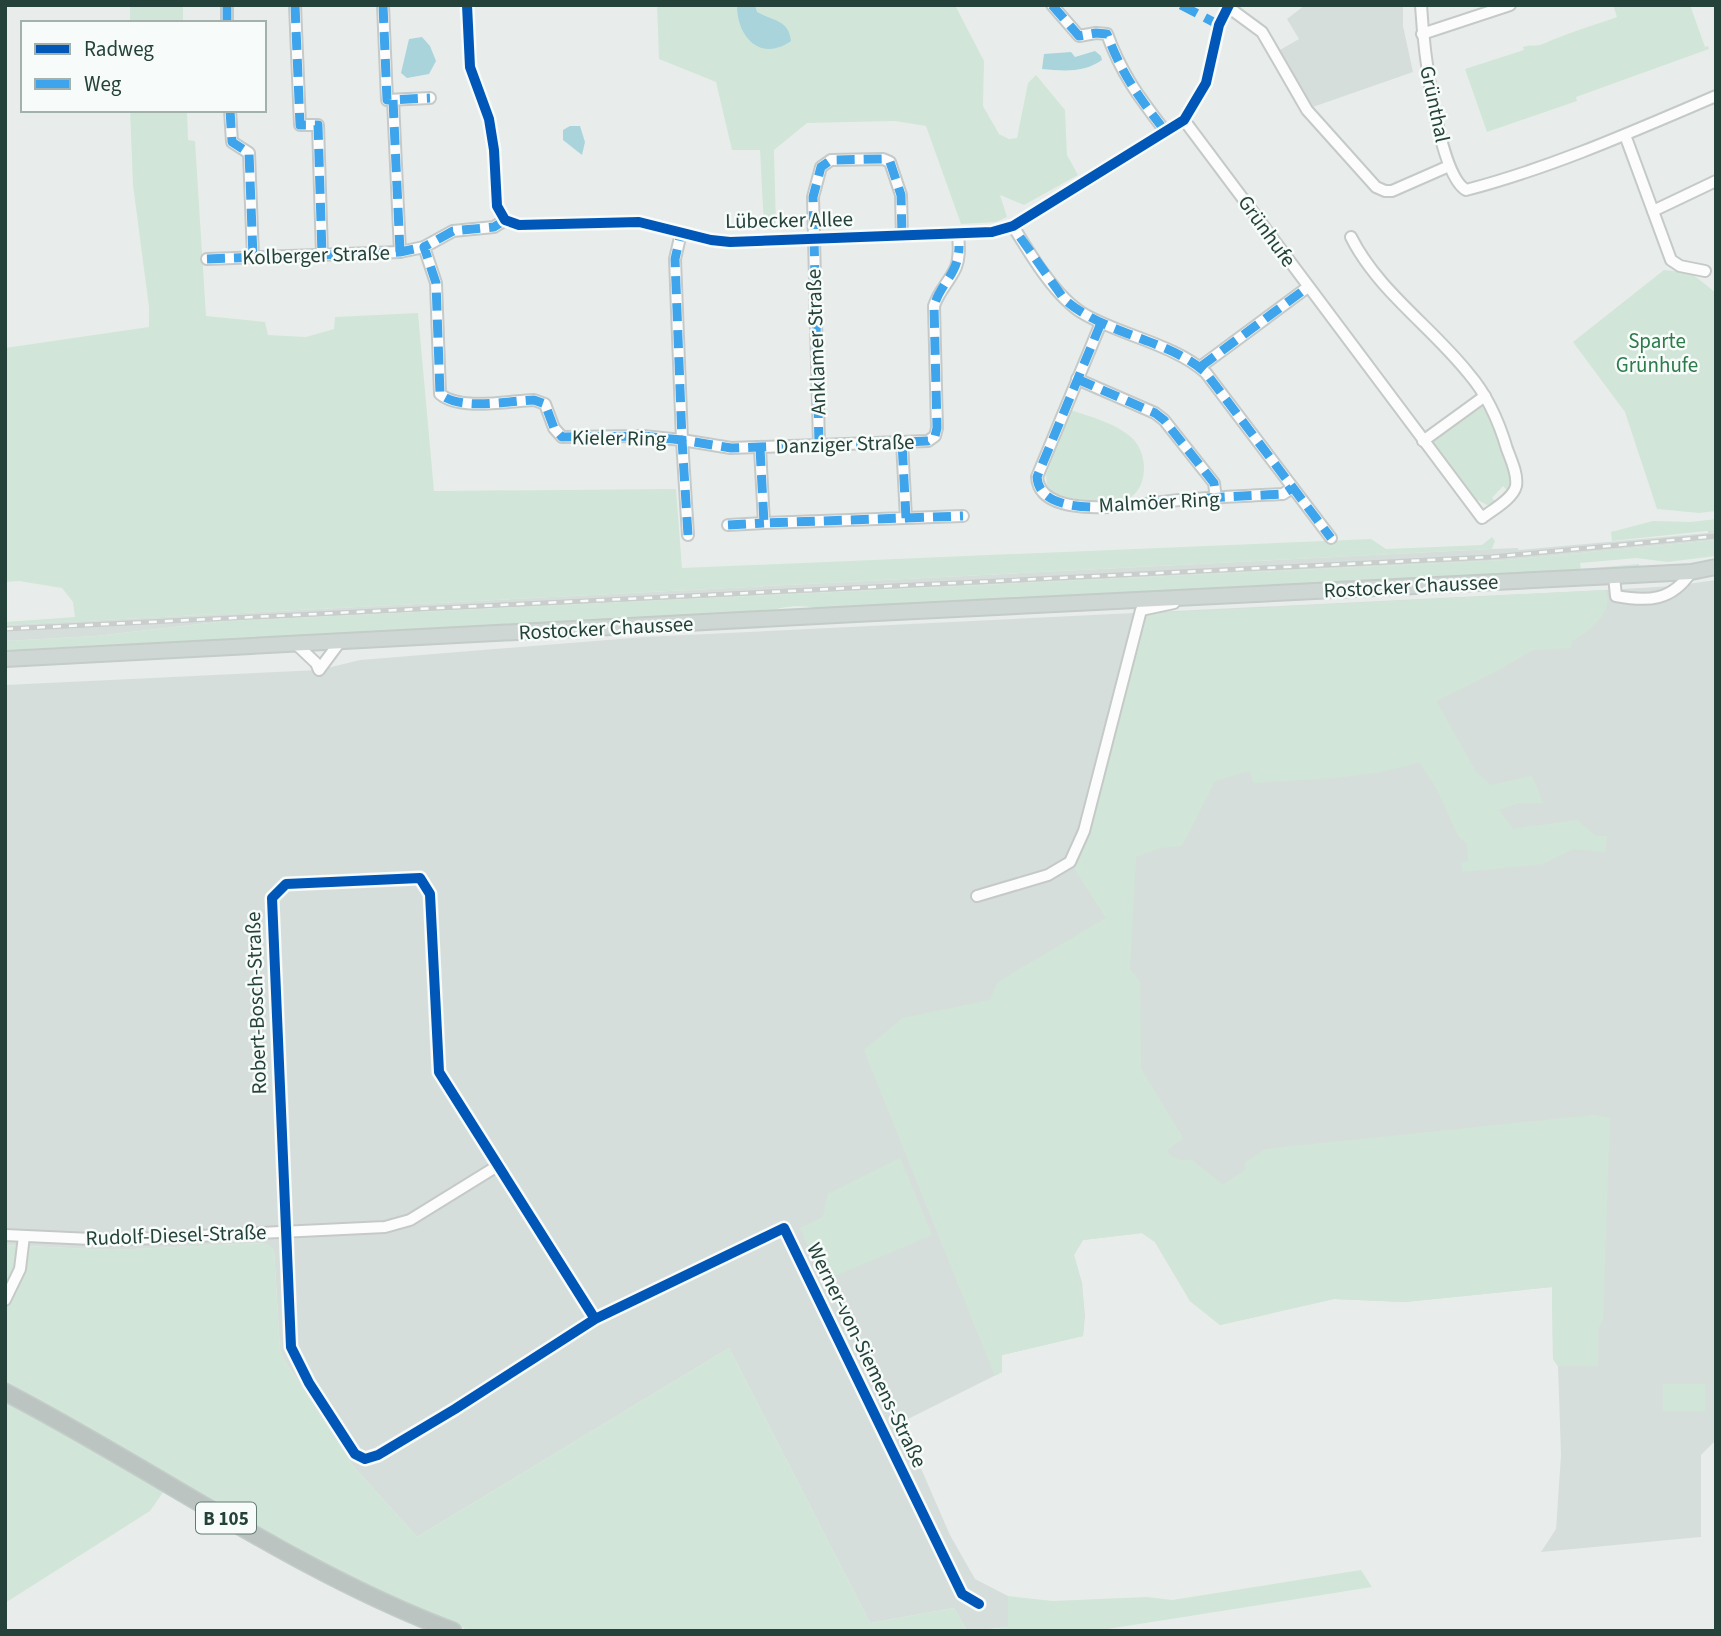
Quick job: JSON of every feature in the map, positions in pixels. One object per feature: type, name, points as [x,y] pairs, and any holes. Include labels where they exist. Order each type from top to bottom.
[{"type":"highway","name":"B 105","points":[[5,1392],[307,1564],[387,1604],[453,1631]]},
{"type":"main road","name":"Rostocker Chaussee","points":[[5,659],[1691,572],[1716,567]]},
{"type":"street","points":[[295,5],[300,125],[318,125],[323,255]]},
{"type":"street","points":[[383,5],[387,100],[430,98]]},
{"type":"street","points":[[424,247],[453,231],[494,227],[505,220],[497,206],[491,127],[470,67],[467,5]]},
{"type":"street","points":[[1052,5],[1079,36],[1107,34],[1119,66],[1165,131]]},
{"type":"street","name":"Grünthal","points":[[1421,5],[1422,34],[1436,115],[1449,166],[1458,185],[1466,190],[1471,189],[1625,135]]},
{"type":"street","points":[[1422,34],[1510,5]]},
{"type":"street","points":[[1184,120],[1206,83],[1219,25],[1228,6],[1262,32],[1307,110],[1376,187],[1392,191],[1449,166]]},
{"type":"street","points":[[1705,271],[1679,266],[1671,260],[1625,135],[1716,96]]},
{"type":"street","points":[[393,100],[400,253]]},
{"type":"street","points":[[230,112],[232,142],[249,153],[253,257]]},
{"type":"street","name":"Lübecker Allee","points":[[505,220],[519,225],[632,221],[730,242],[992,232],[1013,226],[1184,120]]},
{"type":"street","name":"Grünhufe","points":[[1184,120],[1482,518],[1511,495],[1516,487],[1516,477],[1498,419],[1470,374],[1378,276],[1351,237]]},
{"type":"street","name":"Anklamer Straße","points":[[819,445],[813,197],[821,167],[831,160],[883,159],[890,162],[901,195],[902,236]]},
{"type":"street","points":[[1653,211],[1716,181]]},
{"type":"street","points":[[1013,226],[1064,299],[1101,323],[1200,367],[1331,538]]},
{"type":"street","name":"Kieler Ring","points":[[424,247],[436,283],[440,394],[447,401],[460,404],[534,400],[545,404],[554,428],[562,437],[656,437],[682,440],[675,259],[681,233]]},
{"type":"street","name":"Danziger Straße","points":[[682,440],[717,448],[760,448],[928,441],[935,436],[934,306],[956,268],[959,258],[958,234]]},
{"type":"street","name":"Kolberger Straße","points":[[207,259],[400,253],[424,247]]},
{"type":"street","points":[[1200,367],[1308,287]]},
{"type":"street","name":"Malmöer Ring","points":[[1101,323],[1037,477],[1043,494],[1078,505],[1129,508],[1178,500],[1283,494],[1292,488]]},
{"type":"street","points":[[1077,379],[1155,413],[1164,420],[1214,483],[1216,499]]},
{"type":"street","points":[[1423,441],[1485,396]]},
{"type":"street","points":[[682,440],[688,535]]},
{"type":"street","points":[[902,442],[906,518]]},
{"type":"street","points":[[760,448],[764,523]]},
{"type":"street","points":[[728,525],[963,516]]},
{"type":"street","points":[[1615,576],[1616,596],[1630,599],[1664,598],[1685,582],[1691,572]]},
{"type":"street","name":"Rostocker Chaussee","points":[[977,896],[1048,875],[1070,862],[1084,831],[1141,610],[1208,596]]},
{"type":"street","points":[[297,645],[316,663],[319,670],[339,643]]},
{"type":"street","name":"Robert-Bosch-Straße","points":[[287,1231],[272,898],[286,884],[420,878],[430,894],[439,1072],[499,1165]]},
{"type":"street","points":[[499,1165],[595,1319]]},
{"type":"street","name":"Rudolf-Diesel-Straße","points":[[5,1235],[113,1240],[399,1224],[499,1165]]},
{"type":"street","name":"Werner-von-Siemens-Straße","points":[[287,1231],[291,1347],[309,1383],[355,1454],[365,1459],[378,1455],[455,1409],[595,1319],[784,1228],[962,1594],[979,1604]]},
{"type":"street","points":[[5,1300],[20,1269],[24,1236]]},
{"type":"shaded area","points":[[1305,5],[1403,5],[1403,26],[1413,72],[1310,108],[1278,51],[1299,39],[1287,19]]},
{"type":"shaded area","points":[[1708,530],[1716,530],[1716,540],[1505,560],[226,621],[96,636],[5,641],[5,625],[1492,549],[1518,550],[1708,533]]},
{"type":"shaded area","points":[[1716,580],[1716,1440],[1701,1455],[1701,1537],[1541,1552],[1556,1529],[1561,1455],[1558,1366],[1553,1359],[1552,1287],[1405,1302],[1334,1299],[1220,1325],[1190,1301],[1155,1242],[1142,1233],[1083,1240],[1074,1255],[1082,1283],[1085,1316],[1083,1336],[1002,1355],[1002,1372],[906,1420],[906,1434],[950,1535],[975,1579],[1008,1596],[1009,1627],[967,1631],[954,1608],[870,1623],[729,1348],[417,1537],[353,1466],[286,1363],[280,1350],[274,1250],[263,1243],[112,1250],[5,1245],[5,685],[319,670],[360,660],[644,637],[1605,590],[1674,586]]},
{"type":"green space","points":[[130,5],[183,5],[183,21],[130,21]]},
{"type":"green space","points":[[657,5],[955,5],[984,61],[983,106],[999,134],[1009,139],[1017,138],[1028,83],[1036,75],[1065,110],[1067,155],[1078,175],[1024,205],[1000,195],[1007,217],[996,222],[961,224],[926,126],[895,121],[807,123],[774,150],[776,227],[764,227],[760,150],[732,150],[716,82],[659,59]]},
{"type":"green space","points":[[1613,5],[1690,5],[1705,47],[1708,46],[1709,49],[1576,97],[1577,101],[1487,132],[1465,69],[1617,17]]},
{"type":"green space","points":[[130,112],[187,112],[188,140],[195,141],[206,316],[265,322],[268,335],[306,337],[334,329],[335,317],[418,313],[434,491],[676,489],[682,568],[1371,539],[1386,549],[1482,545],[1492,537],[1495,541],[1492,549],[5,625],[5,622],[75,617],[73,602],[62,588],[19,581],[5,582],[5,348],[149,327],[149,307],[133,185]]},
{"type":"green space","name":"Sparte Grünhufe","points":[[1664,270],[1691,273],[1716,293],[1716,511],[1699,513],[1657,509],[1625,412],[1573,342]]},
{"type":"green space","points":[[1484,406],[1495,423],[1504,447],[1511,483],[1509,492],[1503,486],[1492,498],[1497,503],[1487,505],[1468,495],[1430,442],[1443,429]]},
{"type":"green space","points":[[1071,410],[1121,430],[1139,447],[1144,462],[1143,479],[1136,493],[1130,498],[1115,502],[1082,500],[1062,496],[1047,486],[1046,475]]},
{"type":"green space","points":[[1716,519],[1716,530],[1612,541],[1611,532],[1653,521],[1691,522]]},
{"type":"green space","points":[[1716,540],[1716,556],[1667,562],[1637,558],[1580,563],[1581,569],[1639,564],[1639,568],[827,610],[796,606],[765,613],[5,650],[5,641],[96,636],[226,621],[1505,560]]},
{"type":"green space","points":[[1605,590],[1607,605],[1604,613],[1592,627],[1572,641],[1571,648],[1533,650],[1436,701],[1476,772],[1491,785],[1532,776],[1543,803],[1518,803],[1499,810],[1513,829],[1577,820],[1596,836],[1607,836],[1605,852],[1573,849],[1543,864],[1463,872],[1461,863],[1468,861],[1467,844],[1458,836],[1437,789],[1419,762],[1359,775],[1254,783],[1249,771],[1215,781],[1182,846],[1160,848],[1136,857],[1130,969],[1140,982],[1141,1069],[1183,1138],[1167,1150],[1170,1156],[1192,1160],[1223,1185],[1245,1170],[1245,1163],[1266,1149],[1594,1115],[1610,1118],[1603,1319],[1598,1330],[1598,1366],[1558,1366],[1553,1359],[1552,1287],[1405,1302],[1334,1299],[1220,1325],[1190,1301],[1155,1242],[1142,1233],[1083,1240],[1074,1255],[1083,1295],[1083,1336],[1002,1355],[1002,1372],[995,1376],[864,1050],[903,1018],[990,1000],[998,982],[1106,918],[1070,862],[1140,614]]},
{"type":"green space","points":[[900,1158],[932,1235],[823,1281],[800,1228],[823,1217],[828,1194]]},
{"type":"green space","points":[[263,1243],[274,1250],[280,1350],[286,1363],[353,1466],[417,1537],[729,1348],[870,1623],[954,1608],[967,1631],[470,1631],[326,1568],[5,1385],[5,1245],[112,1250]]},
{"type":"green space","points":[[1663,1384],[1705,1384],[1705,1411],[1663,1411]]},
{"type":"green space","points":[[5,1398],[166,1488],[150,1511],[5,1603]]},
{"type":"green space","points":[[1361,1570],[1372,1587],[1095,1631],[983,1631],[1008,1627],[1008,1596],[1053,1601],[1147,1597],[1172,1600]]},
{"type":"water","points":[[737,5],[755,5],[757,12],[784,25],[791,41],[770,49],[753,43],[741,28]]},
{"type":"water","points":[[422,37],[430,46],[436,61],[429,74],[407,78],[401,73],[409,39]]},
{"type":"water","points":[[1095,51],[1102,60],[1088,67],[1042,69],[1044,54],[1071,52],[1075,57]]},
{"type":"water","points":[[570,126],[580,126],[585,142],[582,155],[563,140],[563,130]]},
{"type":"railway","points":[[5,629],[1491,557],[1716,536]]},
{"type":"marked path","points":[[227,5],[227,21]]},
{"type":"marked path","points":[[295,5],[300,125],[318,125],[322,255]]},
{"type":"marked path","points":[[383,5],[387,100],[430,98]]},
{"type":"marked path","points":[[1052,5],[1079,36],[1107,34],[1132,85],[1165,131]]},
{"type":"marked path","points":[[1181,5],[1219,25]]},
{"type":"marked path","points":[[393,100],[400,252]]},
{"type":"marked path","points":[[230,112],[232,142],[249,153],[253,257]]},
{"type":"marked path","points":[[819,445],[813,197],[821,167],[831,160],[883,159],[890,162],[901,195],[902,236]]},
{"type":"marked path","points":[[505,220],[494,227],[453,231],[424,247],[436,283],[440,394],[472,404],[534,400],[545,404],[554,428],[562,437],[643,436],[682,440],[675,259],[681,233]]},
{"type":"marked path","points":[[1020,237],[1064,299],[1080,311],[1174,352],[1206,373],[1331,538]]},
{"type":"marked path","points":[[688,535],[682,440],[731,448],[928,441],[935,436],[934,306],[956,264],[959,246]]},
{"type":"marked path","points":[[207,259],[400,252],[424,247]]},
{"type":"marked path","points":[[1200,367],[1308,287]]},
{"type":"marked path","points":[[1101,323],[1037,477],[1043,492],[1056,501],[1076,506],[1098,507],[1283,494],[1292,488]]},
{"type":"marked path","points":[[1077,379],[1155,413],[1164,420],[1214,483],[1216,499]]},
{"type":"marked path","points":[[760,448],[764,523],[906,518],[902,442]]},
{"type":"marked path","points":[[906,518],[963,516]]},
{"type":"marked path","points":[[728,525],[764,523]]},
{"type":"cycle path","points":[[467,5],[470,67],[489,119],[494,150],[497,206],[505,220],[519,225],[639,222],[711,240],[730,242],[992,232],[1013,226],[1184,120],[1206,83],[1219,25],[1229,5]]},
{"type":"cycle path","points":[[595,1319],[439,1072],[430,894],[420,878],[286,884],[272,898],[291,1347],[309,1383],[355,1454],[365,1459],[378,1455],[595,1319],[784,1228],[962,1594],[979,1604]]}]
